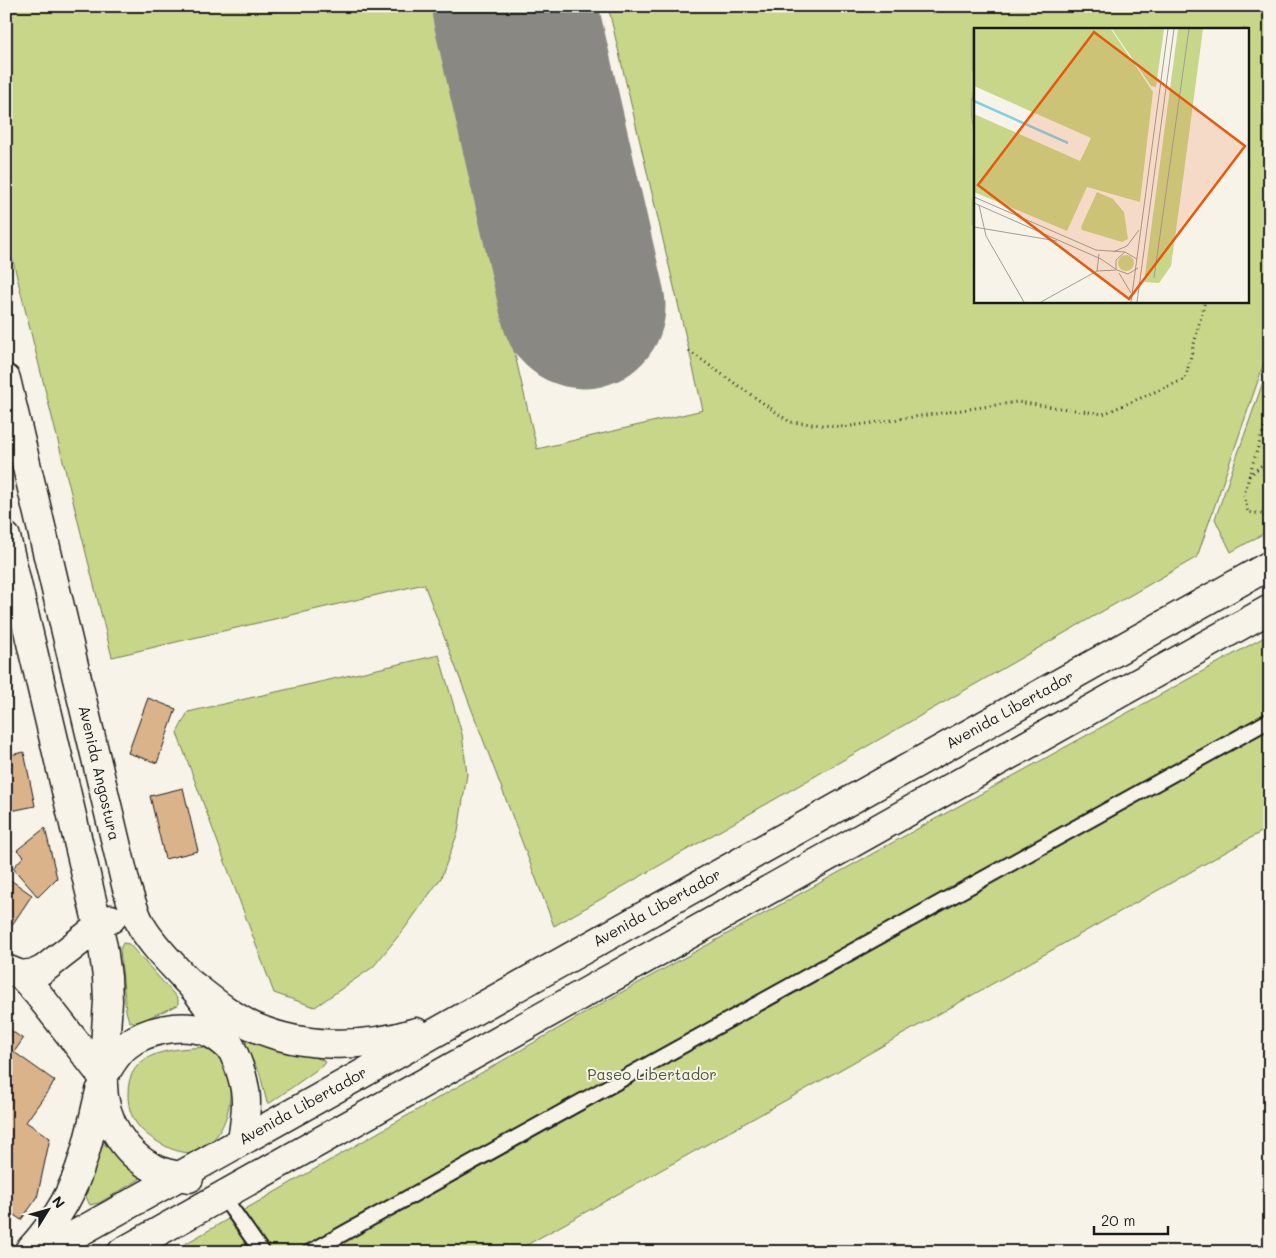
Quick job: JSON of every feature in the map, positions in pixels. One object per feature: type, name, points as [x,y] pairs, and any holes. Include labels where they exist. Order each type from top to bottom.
[{"type":"main road","name":"Avenida Angostura","points":[[6,379],[133,908],[142,926],[159,950],[185,978],[210,1011],[232,1050],[240,1070],[246,1101],[242,1140],[229,1192]]},
{"type":"main road","points":[[6,537],[98,927],[107,977],[108,1001],[103,1078],[104,1103],[108,1118],[127,1148],[154,1168],[229,1192]]},
{"type":"main road","name":"Avenida Libertador","points":[[44,1252],[1270,565]]},
{"type":"main road","points":[[122,1252],[1270,609]]},
{"type":"main road","points":[[6,617],[37,666]]},
{"type":"main road","points":[[14,972],[36,973],[108,920],[122,917],[142,926]]},
{"type":"main road","points":[[14,972],[38,994],[103,1078]]},
{"type":"main road","points":[[185,978],[221,1007],[254,1026],[274,1034],[297,1039],[332,1043],[360,1043],[385,1040],[458,1019]]},
{"type":"main road","points":[[28,1252],[50,1226],[65,1203],[82,1159],[103,1078],[116,1056],[126,1046],[139,1038],[157,1032],[175,1028],[192,1028],[205,1031],[219,1038],[232,1050]]},
{"type":"lane","points":[[310,1252],[1270,720]]},
{"type":"lane","points":[[229,1192],[262,1252]]},
{"type":"path","points":[[689,351],[790,422],[844,428],[1017,402],[1103,414],[1185,379],[1205,302]]},
{"type":"path","points":[[1270,409],[1244,495],[1248,512],[1262,514],[1270,510]]},
{"type":"path","points":[[1249,476],[1270,458]]},
{"type":"green space","points":[[6,6],[433,6],[537,449],[703,410],[608,6],[1270,6],[1270,346],[1197,557],[554,926],[424,584],[112,657],[6,233]]},
{"type":"green space","points":[[1270,362],[1270,530],[1231,552],[1215,519]]},
{"type":"green space","name":"Paseo Libertador","points":[[1270,634],[1270,827],[806,1089],[514,1252],[171,1252],[606,1001]]},
{"type":"green space","points":[[439,655],[462,734],[467,774],[458,832],[441,878],[405,928],[373,967],[315,1007],[274,993],[177,733],[188,712]]},
{"type":"green space","points":[[123,943],[129,944],[172,992],[178,999],[178,1005],[136,1023],[129,1021],[126,1011],[120,949]]},
{"type":"green space","points":[[247,1040],[317,1058],[325,1062],[270,1103],[267,1103],[260,1074],[245,1046]]},
{"type":"green space","points":[[208,1047],[221,1055],[227,1069],[230,1094],[227,1115],[218,1134],[211,1142],[193,1152],[180,1152],[152,1138],[136,1122],[131,1114],[129,1105],[130,1080],[135,1068],[144,1060],[155,1055],[167,1051]]},
{"type":"green space","points":[[103,1143],[140,1175],[140,1179],[99,1203],[90,1205],[86,1197],[98,1151]]},
{"type":"building","points":[[148,698],[176,709],[157,763],[128,753]]},
{"type":"building","points":[[24,752],[35,806],[6,812],[6,756]]},
{"type":"building","points":[[183,788],[198,851],[165,859],[150,796]]},
{"type":"building","points":[[45,828],[57,878],[38,897],[13,868],[24,856],[17,850]]},
{"type":"building","points":[[6,846],[13,850],[6,861]]},
{"type":"building","points":[[9,879],[32,895],[8,931],[6,930],[6,883]]},
{"type":"building","points":[[6,1027],[23,1039],[14,1052],[55,1081],[26,1122],[50,1138],[37,1198],[21,1220],[6,1209]]},
{"type":"runway","points":[[514,6],[583,306]]}]
